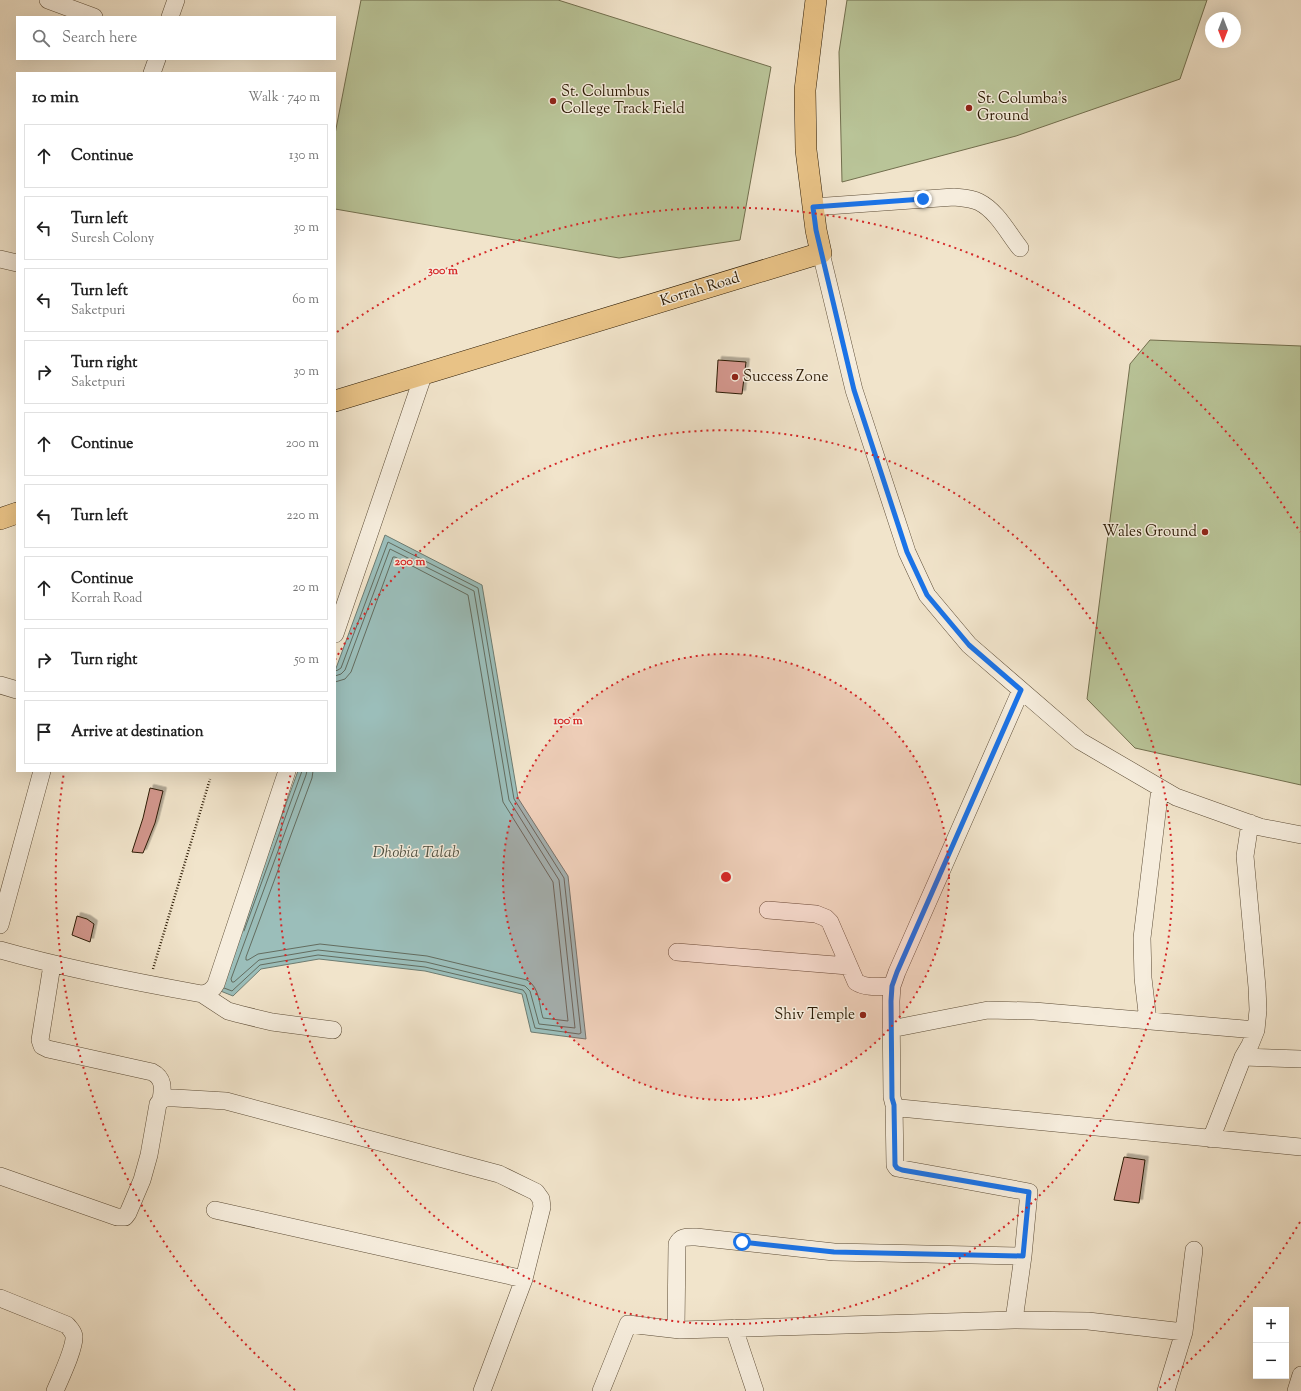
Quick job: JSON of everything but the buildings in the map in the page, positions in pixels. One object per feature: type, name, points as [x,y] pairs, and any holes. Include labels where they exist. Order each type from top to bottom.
[{"type":"main road","points":[[816,0],[805,90],[806,150],[816,230],[821,253]]},
{"type":"main road","name":"Korrah Road","points":[[336,401],[821,253]]},
{"type":"main road","points":[[0,519],[16,513]]},
{"type":"street","points":[[48,0],[91,16]]},
{"type":"street","points":[[170,16],[176,0]]},
{"type":"street","points":[[152,72],[157,60]]},
{"type":"street","points":[[813,207],[954,197],[968,198],[978,201],[986,207],[1020,248]]},
{"type":"street","points":[[821,253],[854,390],[907,552],[927,595],[969,645],[1080,741],[1176,797],[1250,824],[1301,835]]},
{"type":"street","points":[[0,258],[16,263]]},
{"type":"street","points":[[336,631],[424,373]]},
{"type":"street","points":[[0,686],[16,690]]},
{"type":"street","points":[[1014,1320],[1023,1256],[1029,1192],[897,1168],[895,1165],[894,1105],[892,1098],[891,1001],[892,986],[897,972],[1021,690]]},
{"type":"street","points":[[0,925],[42,772]]},
{"type":"street","points":[[0,950],[52,965],[148,985],[202,994],[208,993],[216,984],[287,772]]},
{"type":"street","points":[[1148,1021],[1143,978],[1142,938],[1160,788]]},
{"type":"street","points":[[1211,1139],[1243,1057],[1256,1030],[1258,1010],[1257,987],[1245,856],[1250,824]]},
{"type":"street","points":[[768,910],[816,914],[826,918],[830,922],[856,982],[860,985],[870,987],[892,986]]},
{"type":"street","points":[[677,952],[848,966]]},
{"type":"street","points":[[0,1176],[117,1217],[125,1217],[142,1180],[149,1155],[156,1111],[161,1100],[163,1090],[158,1075],[152,1072],[48,1049],[42,1046],[40,1040],[52,965]]},
{"type":"street","points":[[202,994],[228,1011],[272,1022],[333,1030]]},
{"type":"street","points":[[891,1029],[988,1010],[1034,1011],[1256,1030]]},
{"type":"street","points":[[1243,1057],[1301,1059]]},
{"type":"street","points":[[161,1100],[166,1098],[175,1098],[226,1101],[499,1174],[536,1192],[542,1207],[524,1279],[482,1391]]},
{"type":"street","points":[[894,1105],[900,1108],[1301,1147]]},
{"type":"street","points":[[215,1210],[524,1279]]},
{"type":"street","points":[[676,1329],[677,1244],[679,1239],[683,1237],[696,1237],[834,1252],[1023,1256]]},
{"type":"street","points":[[1166,1391],[1184,1332],[1194,1250]]},
{"type":"street","points":[[0,1298],[67,1326],[72,1330],[74,1335],[72,1346],[55,1391]]},
{"type":"street","points":[[601,1391],[628,1324],[676,1329],[1014,1320],[1088,1321],[1184,1332]]},
{"type":"street","points":[[734,1328],[755,1391]]},
{"type":"street","points":[[1296,1391],[1301,1375]]},
{"type":"path","points":[[148,985],[210,779]]},
{"type":"green space","name":"St. Columbus College Track Field","points":[[361,0],[558,0],[771,67],[740,240],[619,258],[336,209],[336,129]]},
{"type":"green space","name":"St. Columba's Ground","points":[[847,0],[1207,0],[1180,79],[1016,136],[842,182],[839,52]]},
{"type":"green space","name":"Wales Ground","points":[[1150,340],[1301,346],[1301,785],[1135,748],[1087,699],[1130,364]]},
{"type":"water","name":"Dhobia Talab","points":[[385,535],[482,585],[518,798],[568,876],[586,1039],[531,1032],[522,994],[425,971],[319,959],[261,969],[233,996],[218,990],[298,772],[336,772],[336,668]]},
{"type":"place","name":"St. Columbus College Track Field","points":[[553,101]]},
{"type":"place","name":"St. Columba's Ground","points":[[969,108]]},
{"type":"place","name":"Success Zone","points":[[735,377]]},
{"type":"place","name":"Wales Ground","points":[[1205,532]]},
{"type":"place","name":"Shiv Temple","points":[[863,1015]]},
{"type":"route","points":[[742,1242],[834,1252],[1023,1256],[1029,1192],[902,1170],[897,1168],[895,1165],[894,1105],[892,1098],[892,986],[1021,690],[969,645],[927,595],[907,552],[854,390],[816,230],[813,207],[923,199]]}]
